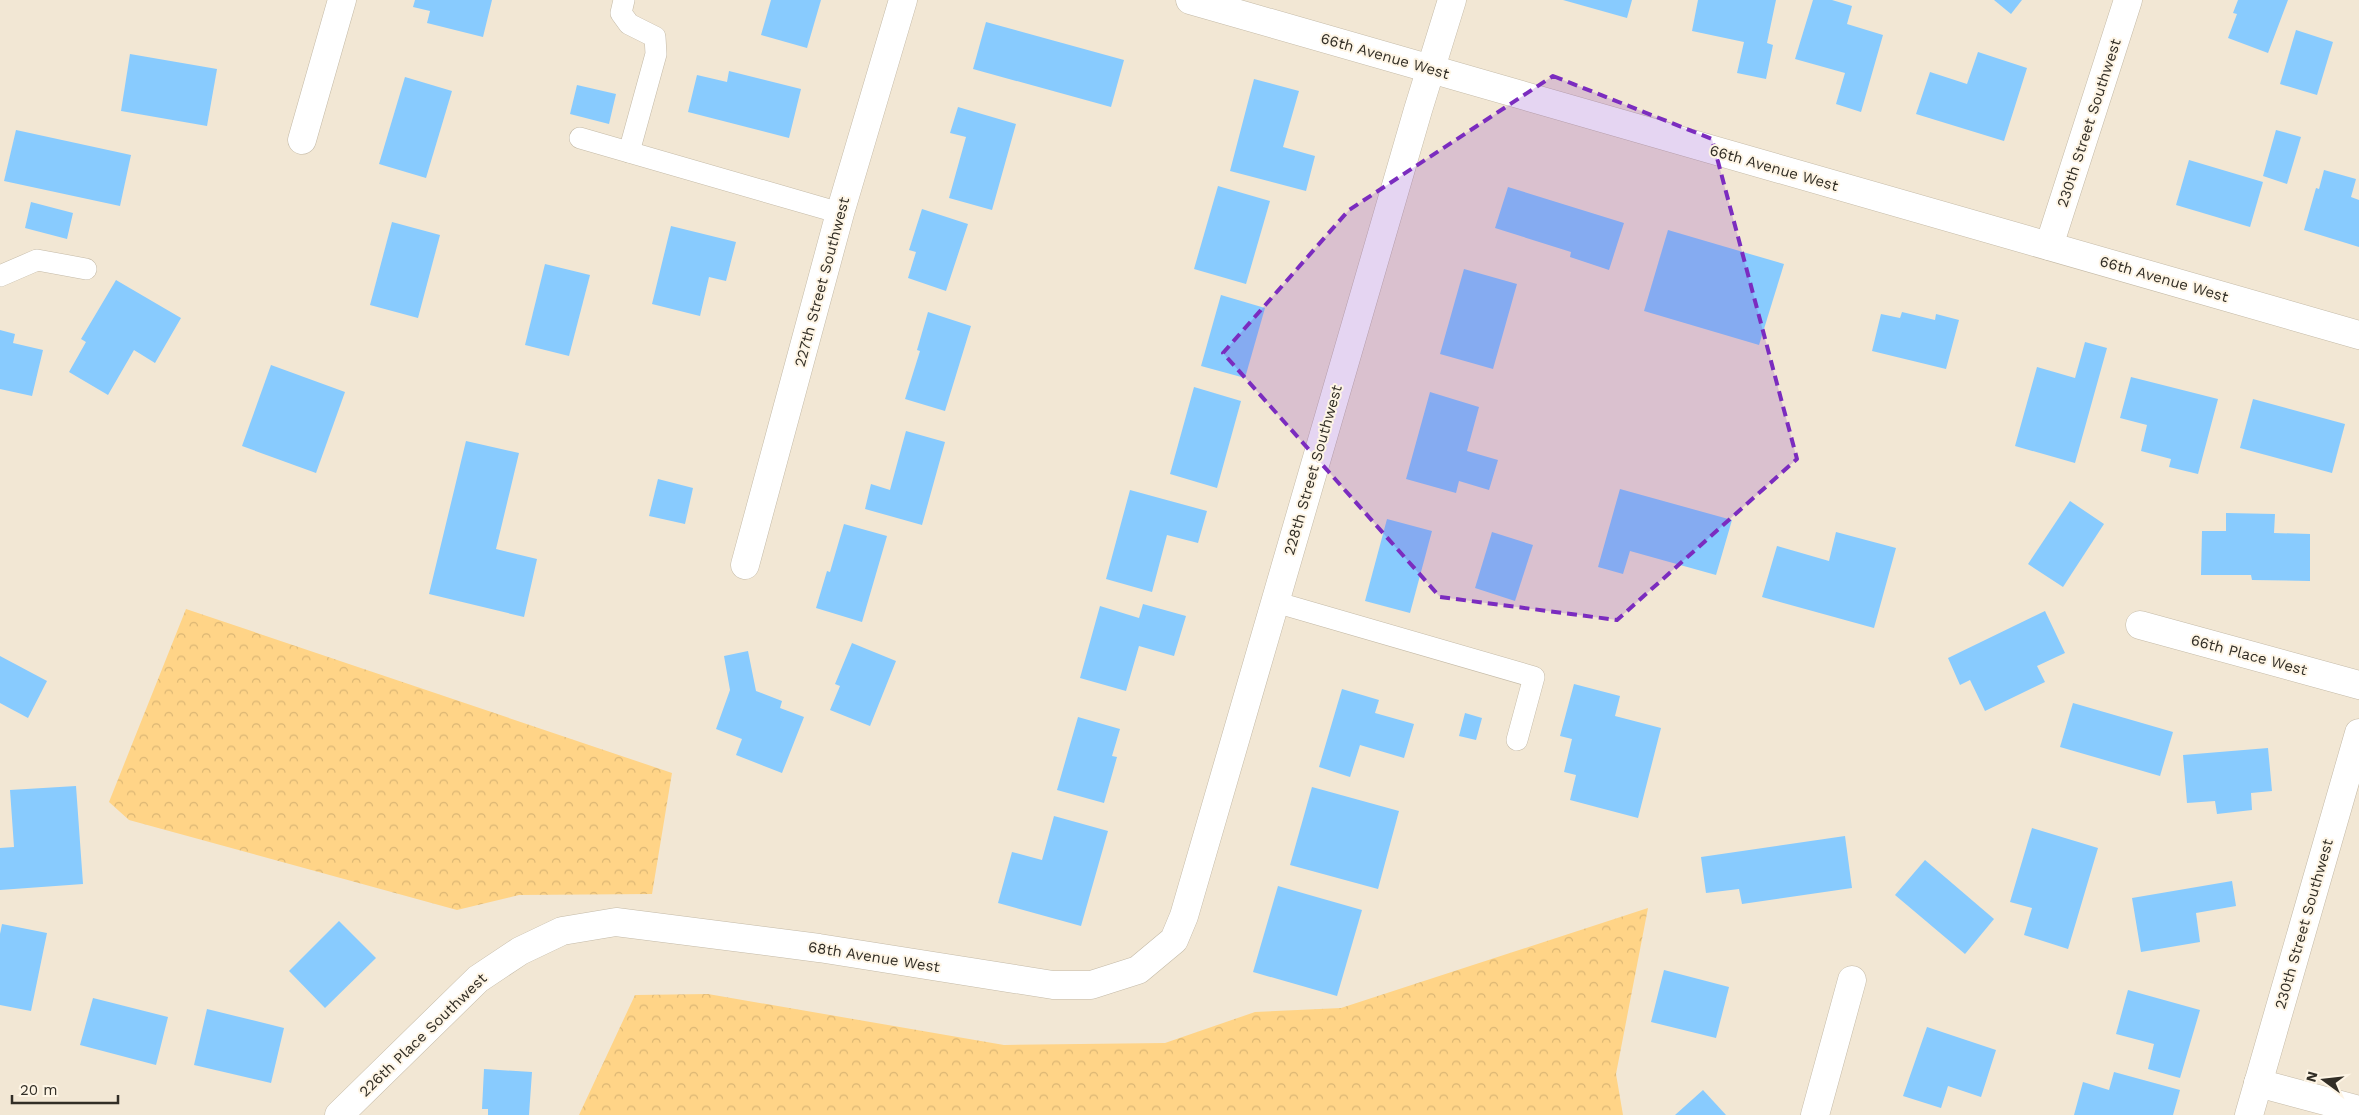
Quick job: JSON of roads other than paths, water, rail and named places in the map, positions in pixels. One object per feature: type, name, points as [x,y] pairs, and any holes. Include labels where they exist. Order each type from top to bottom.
[{"type":"street","points":[[302,140],[342,0]]},
{"type":"street","name":"227th Street Southwest","points":[[745,565],[840,213],[903,0]]},
{"type":"street","name":"66th Avenue West","points":[[1190,0],[2359,335]]},
{"type":"street","name":"228th Street Southwest","points":[[1174,940],[1184,916],[1430,69],[1452,0]]},
{"type":"street","name":"230th Street Southwest","points":[[2050,246],[2128,0]]},
{"type":"street","name":"66th Place West","points":[[2140,625],[2359,685]]},
{"type":"street","name":"230th Street Southwest","points":[[2249,1115],[2359,733]]},
{"type":"street","name":"68th Avenue West","points":[[562,930],[616,922],[819,948],[1053,985],[1091,985],[1138,970],[1174,940]]},
{"type":"street","name":"226th Place Southwest","points":[[339,1115],[478,979],[520,950],[562,930]]},
{"type":"street","points":[[1815,1115],[1852,980]]},
{"type":"street","points":[[2258,1083],[2359,1110]]},
{"type":"lane","points":[[624,0],[621,13],[629,24],[655,38],[656,54],[629,152]]},
{"type":"lane","points":[[580,138],[840,213]]},
{"type":"lane","points":[[0,276],[37,260],[86,269]]},
{"type":"lane","points":[[1275,602],[1534,677],[1517,740]]}]
